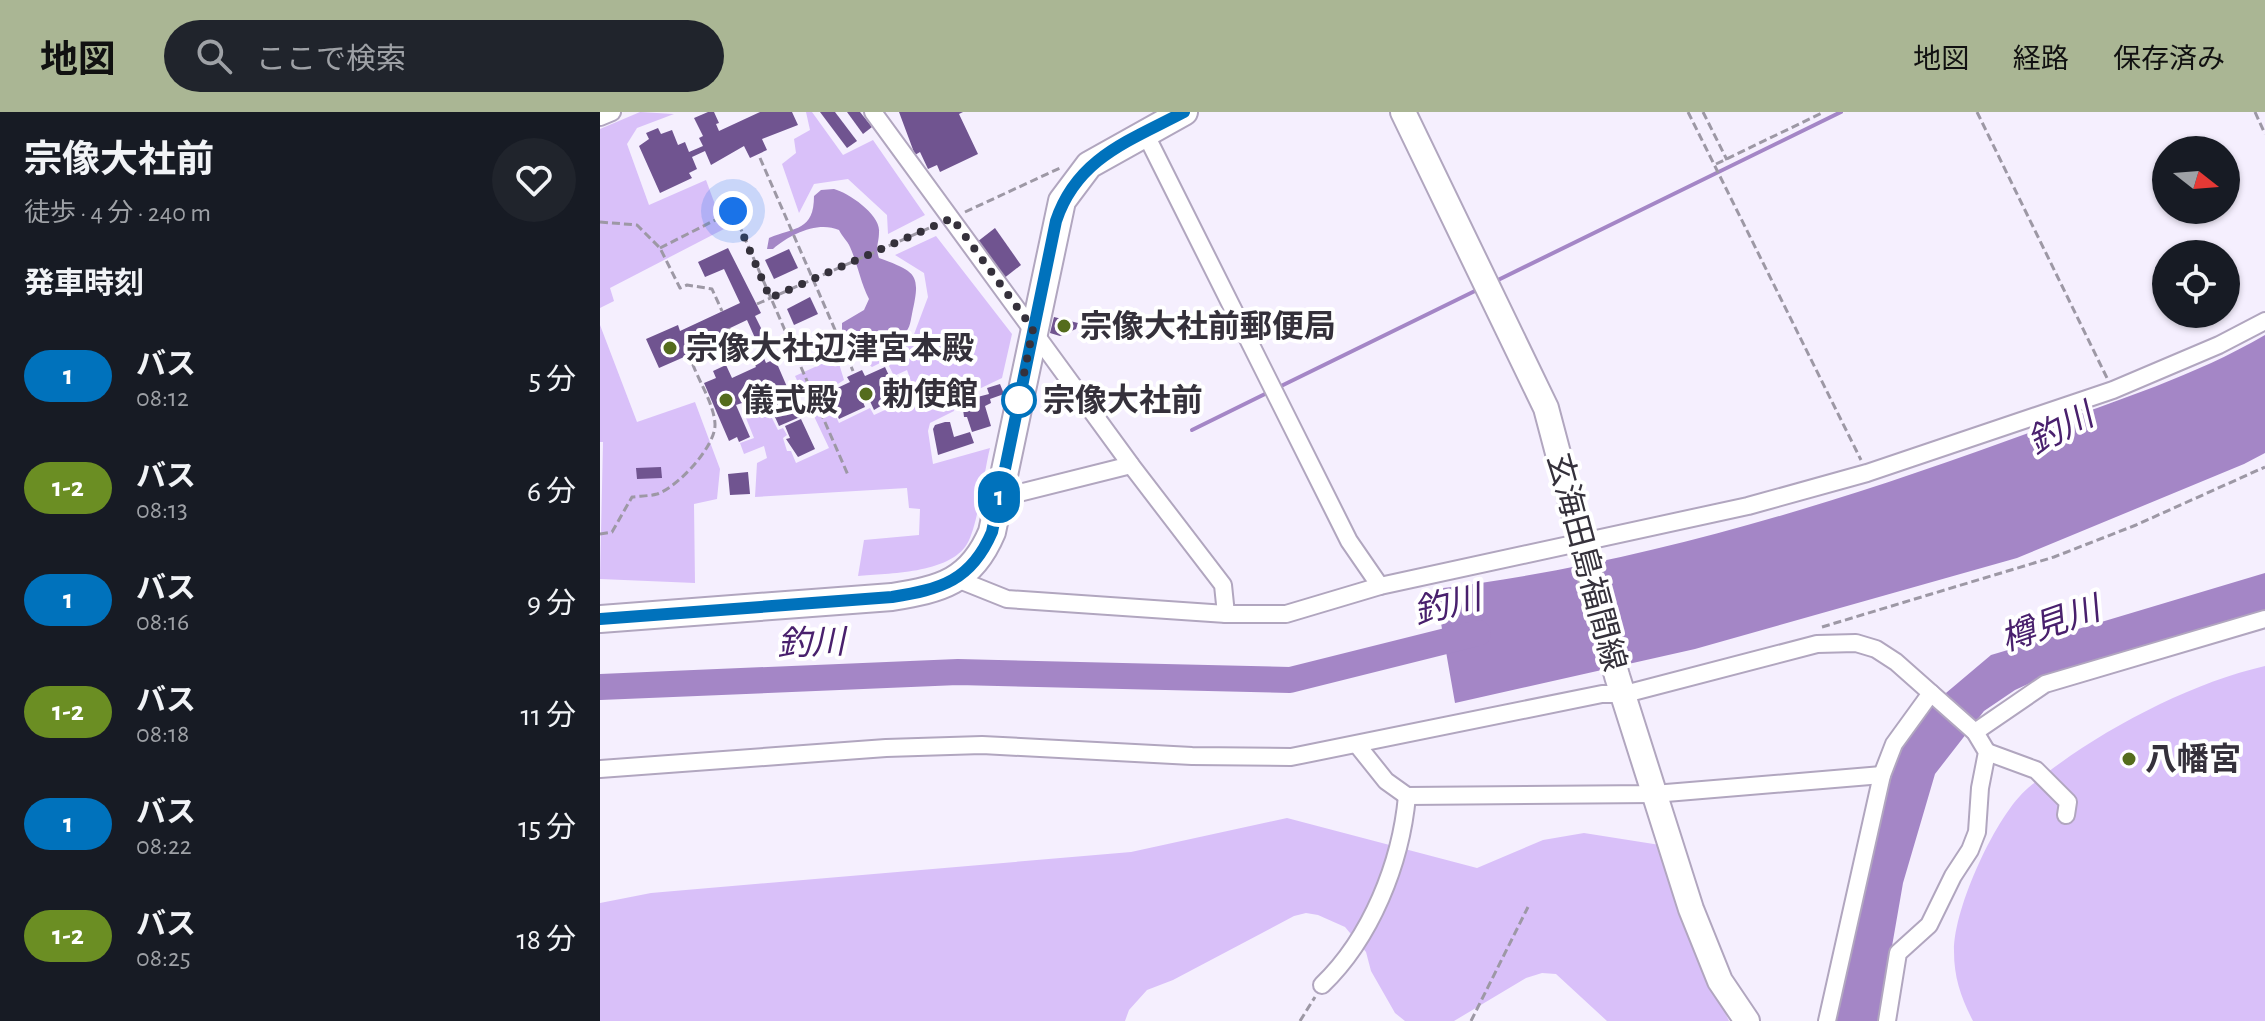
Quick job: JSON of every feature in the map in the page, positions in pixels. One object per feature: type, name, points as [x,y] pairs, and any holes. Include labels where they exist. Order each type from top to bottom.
[{"type":"main road","points":[[600,619],[892,597],[931,591],[957,579],[984,550],[999,498],[1062,201],[1089,165],[1184,112]]},
{"type":"main road","name":"玄海田島福間線","points":[[1403,112],[1546,408],[1617,676],[1654,794],[1705,948],[1720,981],[1747,1021]]},
{"type":"street","points":[[600,117],[612,112]]},
{"type":"street","points":[[873,112],[1131,465],[1223,585],[1226,614]]},
{"type":"street","points":[[1145,133],[1349,541],[1380,586]]},
{"type":"street","points":[[957,579],[1007,599],[1226,614],[1286,614],[1380,586],[1582,550],[1867,473],[2113,390],[2219,345],[2265,321]]},
{"type":"street","points":[[999,498],[1131,465]]},
{"type":"street","points":[[1975,732],[2045,684],[2265,619]]},
{"type":"street","points":[[600,769],[886,748],[982,745],[1252,758],[1291,757],[1358,746],[1602,694],[1625,694],[1837,641],[1876,649],[1975,732],[1987,752],[2036,770],[2068,802],[2066,815]]},
{"type":"street","points":[[1827,1021],[1882,775],[1894,744],[1935,697]]},
{"type":"street","points":[[1358,746],[1386,781],[1407,796],[1654,794],[1882,775]]},
{"type":"street","points":[[1887,1021],[1898,953],[1929,925],[1977,832],[1980,788],[1987,752]]},
{"type":"street","points":[[1322,985],[1339,969],[1372,916],[1404,833],[1407,796]]},
{"type":"path","points":[[1688,112],[1867,473]]},
{"type":"path","points":[[1703,112],[1727,160]]},
{"type":"path","points":[[1714,164],[1824,112]]},
{"type":"path","points":[[1977,112],[2113,390]]},
{"type":"path","points":[[2255,112],[2265,134]]},
{"type":"path","points":[[760,158],[853,371]]},
{"type":"path","points":[[757,304],[1075,161],[1089,165]]},
{"type":"path","points":[[660,248],[733,211],[848,475]]},
{"type":"path","points":[[600,222],[637,225],[660,248],[680,288],[687,285],[712,289],[722,311]]},
{"type":"path","points":[[600,534],[612,532],[632,497],[659,493],[688,473],[703,454],[715,432],[715,420],[693,365],[737,347],[729,328]]},
{"type":"path","points":[[1814,629],[2054,557],[2265,467]]},
{"type":"path","points":[[1471,1021],[1528,907]]},
{"type":"path","points":[[1300,1021],[1322,985]]},
{"type":"shaded area","points":[[640,112],[674,114],[637,128],[627,144],[649,205],[706,180],[724,229],[610,288],[614,301],[600,308],[600,129]]},
{"type":"shaded area","points":[[806,112],[812,112],[843,155],[873,140],[925,215],[888,234],[887,215],[848,179],[814,184],[799,213],[782,164],[796,153],[794,139],[810,130]]},
{"type":"shaded area","points":[[936,236],[1012,334],[1002,378],[956,400],[954,411],[930,423],[928,431],[933,464],[990,448],[978,512],[967,544],[947,561],[917,570],[858,576],[864,540],[919,535],[920,509],[909,508],[907,488],[755,497],[757,463],[767,458],[764,446],[744,454],[740,443],[754,438],[742,408],[749,400],[761,396],[778,430],[783,428],[787,435],[783,438],[787,451],[791,451],[796,463],[829,448],[795,376],[837,357],[844,380],[830,389],[832,396],[828,399],[839,423],[870,408],[874,415],[898,404],[897,399],[914,390],[907,370],[894,376],[886,360],[872,367],[860,358],[852,343],[891,351],[913,337],[928,297],[924,273],[895,255]]},
{"type":"shaded area","points":[[600,325],[637,422],[695,402],[720,469],[717,499],[694,504],[695,583],[600,579],[603,442],[600,442]]},
{"type":"shaded area","points":[[2265,666],[2265,1021],[1973,1021],[1957,979],[1954,961],[1956,934],[1979,864],[1990,840],[2016,801],[2028,788],[2080,749],[2140,714],[2204,685]]},
{"type":"shaded area","points":[[1287,818],[1477,868],[1543,840],[1584,833],[1660,845],[1688,932],[1729,1021],[1607,1021],[1556,974],[1542,973],[1526,978],[1454,1021],[1405,1021],[1395,1013],[1371,971],[1366,952],[1345,927],[1306,913],[1294,916],[1173,980],[1147,990],[1129,1010],[1125,1021],[600,1021],[600,903],[651,893],[1131,852]]},
{"type":"water","points":[[834,189],[855,200],[875,219],[879,232],[879,258],[909,271],[916,282],[911,321],[901,336],[842,332],[842,323],[864,310],[869,299],[850,247],[839,230],[813,228],[788,238],[773,249],[767,249],[769,238],[807,222],[814,196],[821,190]]},
{"type":"water","points":[[2265,335],[2265,453],[2244,464],[2017,558],[1695,649],[1455,703],[1435,589],[1590,564],[1818,504],[1968,455],[2155,386],[2211,363]]},
{"type":"water","points":[[2265,573],[2265,614],[2052,673],[2015,690],[1984,711],[1935,774],[1903,883],[1879,1021],[1834,1021],[1890,776],[1908,734],[1927,709],[1991,655]]},
{"type":"building","points":[[714,112],[719,131],[760,112],[792,112],[798,125],[762,139],[767,150],[750,158],[744,146],[711,165],[705,151],[692,157],[697,169],[689,173],[692,178],[660,193],[639,146],[649,139],[646,133],[658,128],[661,134],[672,130],[678,145],[685,142],[689,152],[703,146],[699,138],[703,136],[694,118]]},
{"type":"building","points":[[820,112],[835,112],[857,141],[847,148]]},
{"type":"building","points":[[847,112],[860,112],[872,127],[863,134]]},
{"type":"building","points":[[899,112],[963,112],[959,114],[978,154],[940,172],[937,165],[928,169],[920,152],[915,155]]},
{"type":"building","points":[[995,228],[1021,265],[1003,279],[977,242]]},
{"type":"building","points":[[728,248],[761,313],[755,316],[768,342],[759,347],[747,320],[688,348],[691,354],[659,368],[646,339],[678,325],[680,331],[740,303],[724,269],[705,277],[698,262]]},
{"type":"building","points":[[789,249],[798,268],[774,279],[765,260]]},
{"type":"building","points":[[810,297],[818,314],[794,325],[787,309]]},
{"type":"building","name":"宗像大社前郵便局","points":[[1054,317],[1078,323],[1076,329],[1060,336],[1050,333]]},
{"type":"building","points":[[716,336],[721,346],[697,358],[692,348]]},
{"type":"building","name":"儀式殿","points":[[764,358],[766,363],[775,359],[800,417],[779,426],[762,388],[740,397],[742,403],[736,405],[750,437],[739,442],[737,437],[729,441],[704,383],[716,378],[713,371],[726,365],[732,378],[756,367],[754,363]]},
{"type":"building","name":"勅使館","points":[[885,367],[891,380],[903,375],[909,389],[874,410],[869,399],[863,402],[865,407],[839,419],[831,402],[837,400],[833,390],[850,382],[847,377],[862,370],[865,376]]},
{"type":"building","points":[[1000,384],[1004,394],[990,399],[991,403],[985,406],[991,426],[972,432],[967,417],[964,417],[962,401],[989,394],[987,388]]},
{"type":"building","points":[[801,419],[815,449],[798,457],[786,439],[790,438],[785,426]]},
{"type":"building","points":[[950,422],[954,437],[970,432],[974,443],[938,455],[933,429],[935,425]]},
{"type":"building","points":[[661,467],[662,478],[637,479],[636,468]]},
{"type":"building","points":[[748,472],[750,494],[730,495],[728,474]]},
{"type":"waterway","points":[[1496,281],[1841,112]]},
{"type":"waterway","points":[[1277,388],[1481,288]]},
{"type":"waterway","points":[[1192,430],[1269,392]]},
{"type":"waterway","name":"釣川","points":[[600,687],[958,672],[1290,680],[1478,633]]},
{"type":"bus line","name":"1","points":[[600,619],[892,597],[944,586],[972,566],[992,532],[1062,201],[1089,165],[1184,112]]},
{"type":"place","name":"宗像大社前郵便局","points":[[1064,326]]},
{"type":"place","name":"宗像大社辺津宮本殿","points":[[670,348]]},
{"type":"place","name":"勅使館","points":[[866,394]]},
{"type":"place","name":"儀式殿","points":[[726,400]]},
{"type":"place","name":"宗像大社前","points":[[1019,400]]},
{"type":"place","name":"八幡宮","points":[[2129,759]]},
{"type":"route","points":[[733,211],[770,298],[952,218],[1033,329],[1016,414],[1019,400]]},
{"type":"water label","name":"樽見川","points":[[2050,623]]}]
